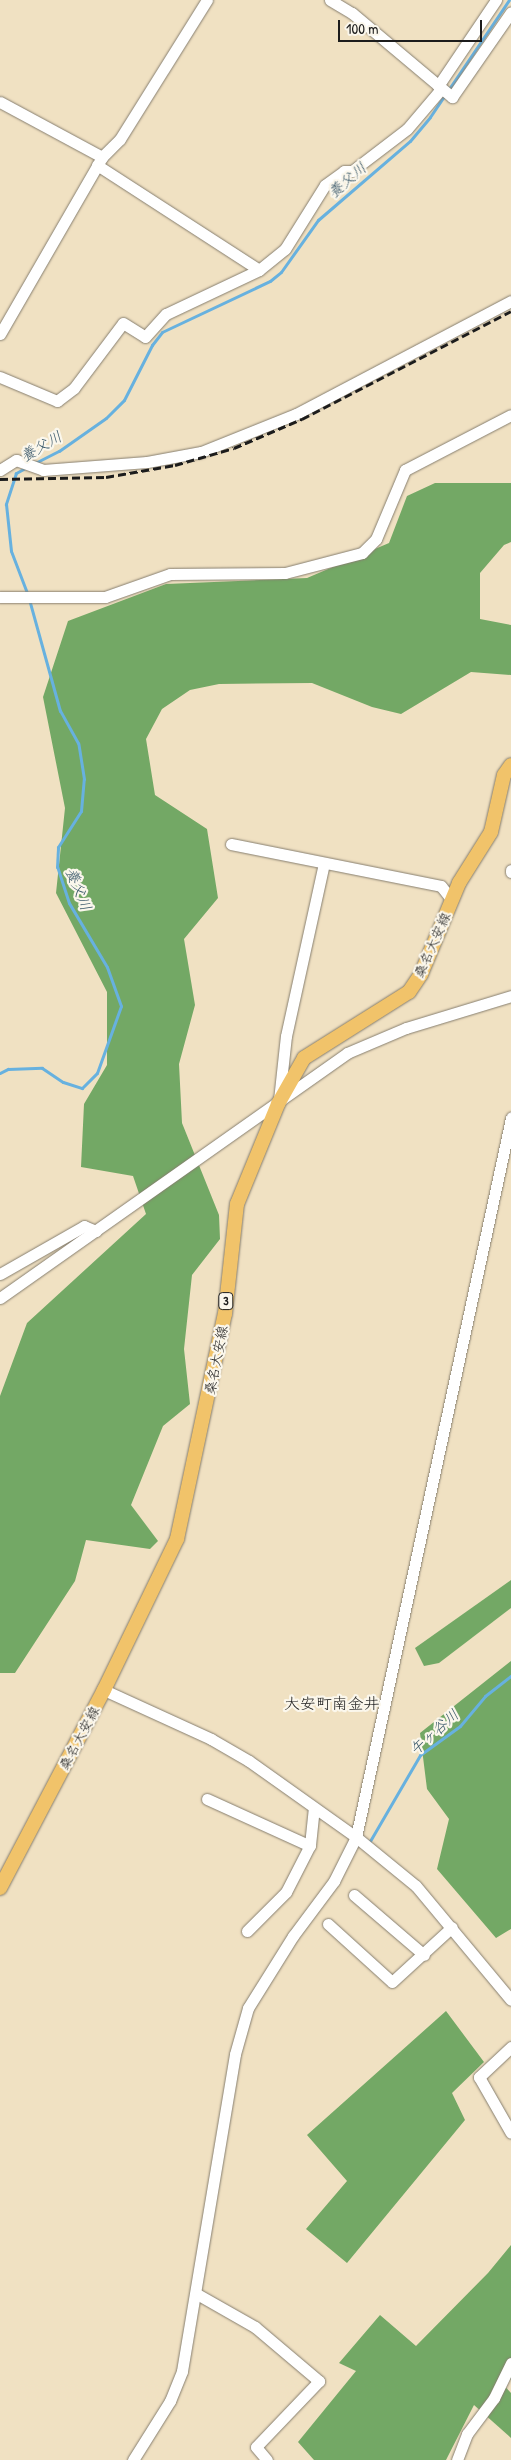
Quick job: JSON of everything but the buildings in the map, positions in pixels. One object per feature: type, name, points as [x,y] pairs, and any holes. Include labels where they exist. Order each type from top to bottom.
[{"type":"main road","name":"桑名大安線","points":[[0,1888],[104,1690],[177,1539],[225,1314],[237,1204],[278,1104],[304,1058],[409,992],[421,974],[451,899],[491,832],[504,775],[511,765]]},
{"type":"street","points":[[0,334],[100,161],[120,139],[207,0]]},
{"type":"street","points":[[330,0],[352,13],[452,97],[511,12]]},
{"type":"street","points":[[0,376],[57,401],[74,388],[122,323],[146,337],[166,314],[259,270],[285,249],[326,185],[344,171],[352,171],[406,129],[440,87],[496,0]]},
{"type":"street","points":[[0,102],[100,161],[259,270]]},
{"type":"street","points":[[0,470],[16,460],[37,468],[96,468],[200,452],[296,414],[511,301]]},
{"type":"street","points":[[0,597],[106,597],[170,574],[284,572],[362,553],[376,539],[405,470],[511,415]]},
{"type":"street","points":[[231,844],[441,886],[451,899]]},
{"type":"street","points":[[278,1104],[286,1036],[324,863]]},
{"type":"street","points":[[0,1298],[278,1104],[321,1069],[347,1053],[406,1028],[511,996]]},
{"type":"street","points":[[132,2460],[170,2401],[182,2371],[197,2294],[235,2054],[248,2008],[292,1936],[334,1881],[356,1837],[511,1118]]},
{"type":"street","points":[[0,1274],[84,1226],[92,1234]]},
{"type":"street","points":[[104,1690],[211,1739],[249,1761],[356,1837],[416,1886],[510,1996]]},
{"type":"street","points":[[207,1799],[310,1846]]},
{"type":"street","points":[[247,1931],[286,1892],[310,1846],[314,1808]]},
{"type":"street","points":[[354,1895],[424,1955]]},
{"type":"street","points":[[328,1924],[392,1982],[424,1955],[452,1927]]},
{"type":"street","points":[[511,2047],[479,2077],[511,2133]]},
{"type":"street","points":[[197,2294],[255,2327],[319,2381],[256,2447],[267,2460]]},
{"type":"street","points":[[457,2460],[467,2434],[494,2398],[511,2363]]},
{"type":"green space","points":[[435,483],[511,483],[511,542],[504,545],[480,573],[480,619],[511,625],[511,675],[471,672],[401,714],[372,707],[312,683],[219,684],[190,690],[162,709],[146,739],[155,795],[207,829],[218,898],[184,939],[195,1005],[179,1064],[182,1123],[219,1215],[220,1239],[192,1275],[184,1349],[190,1404],[163,1426],[131,1505],[158,1541],[150,1549],[86,1540],[75,1581],[15,1673],[0,1673],[0,1396],[27,1323],[146,1214],[133,1176],[81,1167],[84,1104],[107,1065],[107,992],[56,893],[65,808],[43,697],[68,621],[166,584],[307,578],[389,543],[407,496]]},
{"type":"green space","points":[[511,1580],[511,1608],[439,1663],[424,1666],[415,1648]]},
{"type":"green space","points":[[511,1661],[511,1929],[496,1938],[437,1869],[449,1819],[427,1789],[420,1733]]},
{"type":"green space","points":[[446,2011],[484,2062],[452,2093],[465,2120],[347,2263],[306,2229],[347,2181],[307,2135]]},
{"type":"green space","points":[[511,2245],[511,2379],[502,2383],[511,2393],[511,2438],[474,2405],[446,2460],[314,2460],[298,2442],[356,2371],[339,2363],[380,2315],[416,2346],[488,2273]]},
{"type":"waterway","name":"養父川","points":[[35,463],[59,451],[106,418],[124,400],[152,345],[162,332],[270,281],[281,272],[318,220],[410,141],[430,117],[509,0]]},
{"type":"waterway","name":"養父川","points":[[27,467],[16,473],[6,504],[11,551],[27,593]]},
{"type":"waterway","name":"養父川","points":[[0,1073],[8,1069],[42,1068],[63,1082],[82,1088],[97,1073],[121,1006],[107,967],[69,903],[57,867],[58,847],[81,811],[84,779],[78,743],[60,711],[29,599]]},
{"type":"waterway","name":"午ヶ谷川","points":[[370,1841],[420,1755],[460,1726],[485,1696],[511,1676]]},
{"type":"railway","points":[[0,479],[106,477],[175,465],[234,448],[302,419],[511,311]]},
{"type":"district","name":"大安町南金井","points":[[332,1703]]}]
